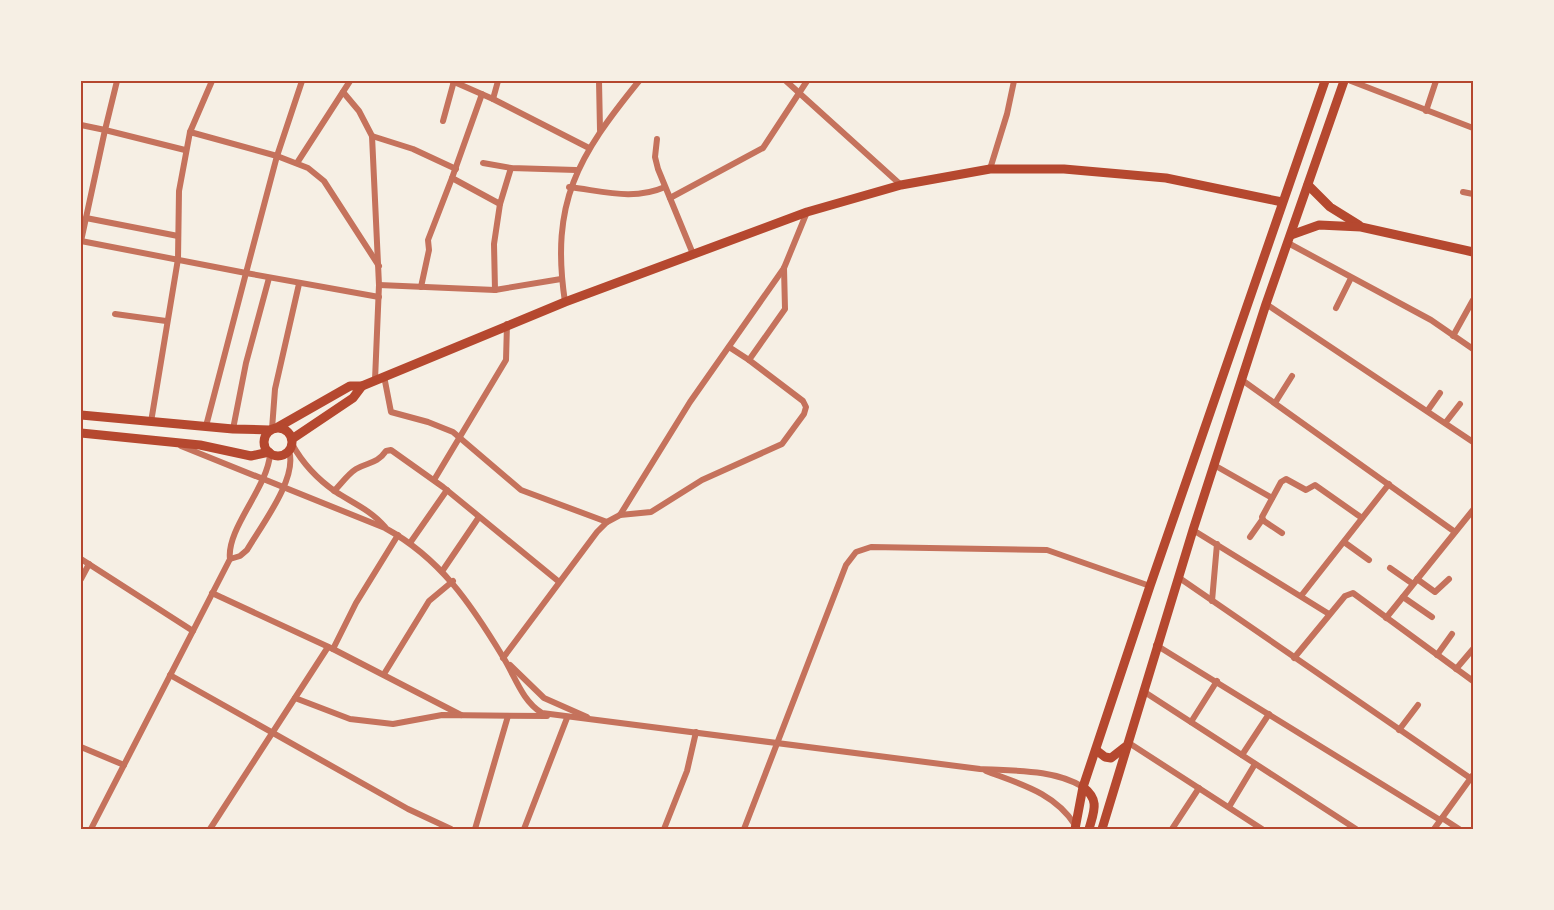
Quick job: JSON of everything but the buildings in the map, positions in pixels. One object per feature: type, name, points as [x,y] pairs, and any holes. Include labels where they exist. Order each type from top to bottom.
[{"type":"main road","points":[[1075,827],[1083,787],[1150,586],[1325,81]]},
{"type":"main road","points":[[1102,829],[1156,645],[1266,304],[1344,81]]},
{"type":"main road","points":[[269,453],[264,441],[273,429],[350,386],[362,386],[507,324],[807,212],[901,185],[990,169],[1064,169],[1161,178],[1282,202]]},
{"type":"main road","points":[[1308,185],[1329,207],[1361,227]]},
{"type":"main road","points":[[1289,239],[1319,225],[1361,227],[1473,252]]},
{"type":"main road","points":[[81,433],[216,447],[251,456],[269,453],[282,455],[291,445],[353,398],[362,386]]},
{"type":"main road","points":[[81,415],[233,429],[288,431],[291,445]]},
{"type":"main road","points":[[1096,750],[1105,757],[1111,758],[1129,743]]},
{"type":"main road","points":[[1083,787],[1091,793],[1095,802],[1089,829]]},
{"type":"street","points":[[117,81],[81,241],[298,284],[379,297]]},
{"type":"street","points":[[151,422],[178,259],[178,191],[185,150],[190,132],[212,81]]},
{"type":"street","points":[[206,426],[277,156],[302,81]]},
{"type":"street","points":[[297,163],[350,81]]},
{"type":"street","points":[[443,121],[453,81],[589,148]]},
{"type":"street","points":[[493,99],[498,81]]},
{"type":"street","points":[[599,81],[600,130]]},
{"type":"street","points":[[564,302],[561,279],[564,216],[569,187],[576,170],[600,130],[639,81]]},
{"type":"street","points":[[786,81],[901,185]]},
{"type":"street","points":[[670,198],[763,148],[807,81]]},
{"type":"street","points":[[990,169],[1007,114],[1014,81]]},
{"type":"street","points":[[1351,81],[1473,128]]},
{"type":"street","points":[[1425,111],[1436,81]]},
{"type":"street","points":[[343,92],[358,111],[372,136],[379,266],[380,378],[391,412],[436,425],[460,437],[521,490],[607,522]]},
{"type":"street","points":[[421,287],[429,250],[428,240],[482,94]]},
{"type":"street","points":[[81,125],[185,150]]},
{"type":"street","points":[[190,132],[277,156],[316,173],[324,181],[379,266]]},
{"type":"street","points":[[372,136],[413,149],[456,169]]},
{"type":"street","points":[[657,139],[656,164],[693,254]]},
{"type":"street","points":[[483,163],[511,168],[576,170]]},
{"type":"street","points":[[495,290],[494,244],[500,204],[511,168]]},
{"type":"street","points":[[452,178],[500,204]]},
{"type":"street","points":[[569,187],[635,195],[650,194],[665,187]]},
{"type":"street","points":[[1463,192],[1473,194]]},
{"type":"street","points":[[620,516],[690,402],[784,268],[807,212]]},
{"type":"street","points":[[86,218],[178,236]]},
{"type":"street","points":[[1289,239],[1351,278],[1431,320],[1473,349]]},
{"type":"street","points":[[749,360],[784,309],[784,268]]},
{"type":"street","points":[[233,429],[246,363],[269,278]]},
{"type":"street","points":[[1336,308],[1351,278]]},
{"type":"street","points":[[379,285],[495,290],[561,279]]},
{"type":"street","points":[[273,429],[275,389],[298,284]]},
{"type":"street","points":[[1453,336],[1473,300]]},
{"type":"street","points":[[1266,304],[1473,442]]},
{"type":"street","points":[[115,314],[166,321]]},
{"type":"street","points":[[434,480],[506,360],[507,324]]},
{"type":"street","points":[[503,658],[558,581],[607,522],[620,516],[651,512],[702,480],[782,444],[804,414],[806,407],[790,390],[729,347]]},
{"type":"street","points":[[1275,404],[1292,376]]},
{"type":"street","points":[[1242,380],[1455,532]]},
{"type":"street","points":[[1428,410],[1440,393]]},
{"type":"street","points":[[1446,422],[1460,404]]},
{"type":"street","points":[[172,442],[385,528],[410,543],[453,581],[530,703],[550,716]]},
{"type":"street","points":[[231,559],[247,550],[283,487],[291,471],[291,445]]},
{"type":"street","points":[[291,445],[307,468],[334,490],[370,513],[385,528]]},
{"type":"street","points":[[334,490],[354,470],[381,459],[386,451],[392,450],[447,490],[558,581]]},
{"type":"street","points":[[91,829],[231,559],[232,542],[263,478],[269,453]]},
{"type":"street","points":[[1214,465],[1272,498]]},
{"type":"street","points":[[1250,537],[1262,520],[1281,482],[1286,478],[1306,490],[1315,485],[1362,518]]},
{"type":"street","points":[[1301,596],[1389,484]]},
{"type":"street","points":[[410,543],[447,490]]},
{"type":"street","points":[[1386,618],[1473,510]]},
{"type":"street","points":[[443,570],[479,517]]},
{"type":"street","points":[[1262,520],[1282,533]]},
{"type":"street","points":[[1193,530],[1329,614]]},
{"type":"street","points":[[211,829],[295,698],[331,648],[398,535]]},
{"type":"street","points":[[1344,542],[1369,560]]},
{"type":"street","points":[[1212,601],[1217,544]]},
{"type":"street","points":[[744,829],[846,565],[850,558],[863,549],[1047,550],[1150,586]]},
{"type":"street","points":[[81,559],[193,631]]},
{"type":"street","points":[[81,579],[89,564]]},
{"type":"street","points":[[1390,568],[1435,592],[1449,579]]},
{"type":"street","points":[[1178,577],[1472,778],[1434,829]]},
{"type":"street","points":[[384,674],[429,601],[453,581]]},
{"type":"street","points":[[212,593],[331,648],[461,715]]},
{"type":"street","points":[[1294,658],[1345,596],[1353,593],[1473,681]]},
{"type":"street","points":[[1403,597],[1432,617]]},
{"type":"street","points":[[1437,655],[1452,634]]},
{"type":"street","points":[[1156,645],[1459,829]]},
{"type":"street","points":[[1456,669],[1473,648]]},
{"type":"street","points":[[503,658],[544,699],[596,721]]},
{"type":"street","points":[[170,675],[408,809],[451,829]]},
{"type":"street","points":[[1191,722],[1217,681]]},
{"type":"street","points":[[1143,691],[1356,829]]},
{"type":"street","points":[[295,698],[359,720],[400,724],[436,715],[550,716],[778,742],[980,769],[1055,775],[1083,787]]},
{"type":"street","points":[[1399,730],[1418,705]]},
{"type":"street","points":[[1242,755],[1269,714]]},
{"type":"street","points":[[475,829],[508,716]]},
{"type":"street","points":[[524,829],[567,718]]},
{"type":"street","points":[[664,829],[687,771],[696,732]]},
{"type":"street","points":[[1129,743],[1262,829]]},
{"type":"street","points":[[81,747],[124,765]]},
{"type":"street","points":[[1229,807],[1255,764]]},
{"type":"street","points":[[980,769],[1043,794],[1064,809],[1075,827]]},
{"type":"street","points":[[1172,829],[1199,788]]}]
